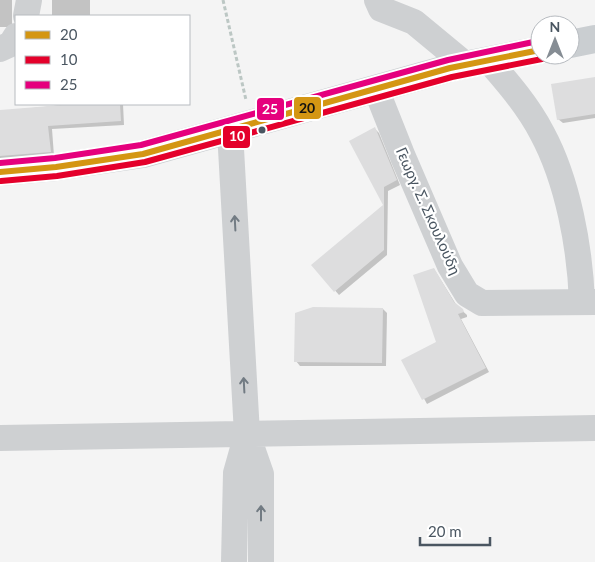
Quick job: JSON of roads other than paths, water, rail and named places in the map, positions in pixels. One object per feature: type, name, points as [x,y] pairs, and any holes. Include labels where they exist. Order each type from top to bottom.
[{"type":"main road","points":[[580,42],[595,39]]},
{"type":"main road","points":[[0,172],[56,167],[143,154],[477,62],[530,52]]},
{"type":"street","points":[[26,15],[30,0]]},
{"type":"street","points":[[376,0],[382,9],[414,22],[477,62],[519,96],[542,133],[554,160],[575,232],[581,272],[589,302]]},
{"type":"street","points":[[0,49],[11,44],[15,38]]},
{"type":"street","name":"Γεωργ. Σ. Σκουλούδη","points":[[376,89],[435,234],[450,266],[467,294],[482,303],[589,302]]},
{"type":"street","points":[[234,562],[236,473],[247,434],[241,128]]},
{"type":"street","points":[[0,438],[595,428]]},
{"type":"street","points":[[247,434],[261,474],[261,562]]}]
